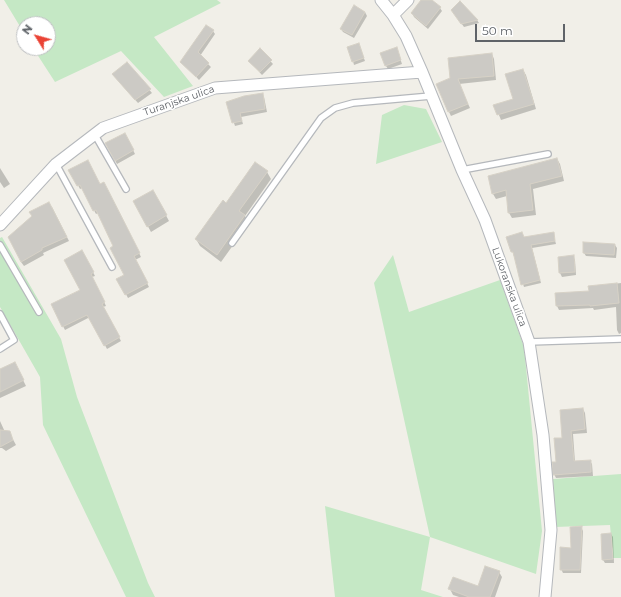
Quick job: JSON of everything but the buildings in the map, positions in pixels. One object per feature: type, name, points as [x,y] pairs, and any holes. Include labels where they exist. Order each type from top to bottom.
[{"type":"street","name":"Lukoranska ulica","points":[[381,0],[393,15],[406,36],[422,72],[462,170],[485,220],[529,342],[543,435],[551,530],[545,597]]},
{"type":"street","points":[[393,15],[408,0]]},
{"type":"street","name":"Turanjska ulica","points":[[0,225],[56,164],[103,128],[215,88],[422,72]]},
{"type":"lane","points":[[232,243],[321,118],[335,108],[353,103],[431,96]]},
{"type":"lane","points":[[95,135],[126,189]]},
{"type":"lane","points":[[462,170],[548,154]]},
{"type":"lane","points":[[56,164],[112,267]]},
{"type":"lane","points":[[0,245],[39,312]]},
{"type":"lane","points":[[0,314],[14,340],[0,349]]},
{"type":"lane","points":[[529,342],[621,339]]},
{"type":"green space","points":[[4,0],[217,0],[221,3],[154,37],[193,86],[164,97],[121,51],[55,82],[38,56],[56,56],[56,16],[16,16],[16,20]]},
{"type":"green space","points":[[404,105],[426,109],[442,142],[376,164],[382,115]]},
{"type":"green space","points":[[2,237],[61,339],[77,397],[148,583],[155,597],[126,597],[43,425],[40,377],[0,307],[0,238]]},
{"type":"green space","points":[[393,255],[409,312],[500,280],[524,347],[542,531],[536,574],[430,537],[374,283]]},
{"type":"green space","points":[[621,474],[621,558],[613,558],[610,525],[555,527],[553,479]]},
{"type":"green space","points":[[325,506],[430,537],[421,590],[443,597],[335,597]]}]
